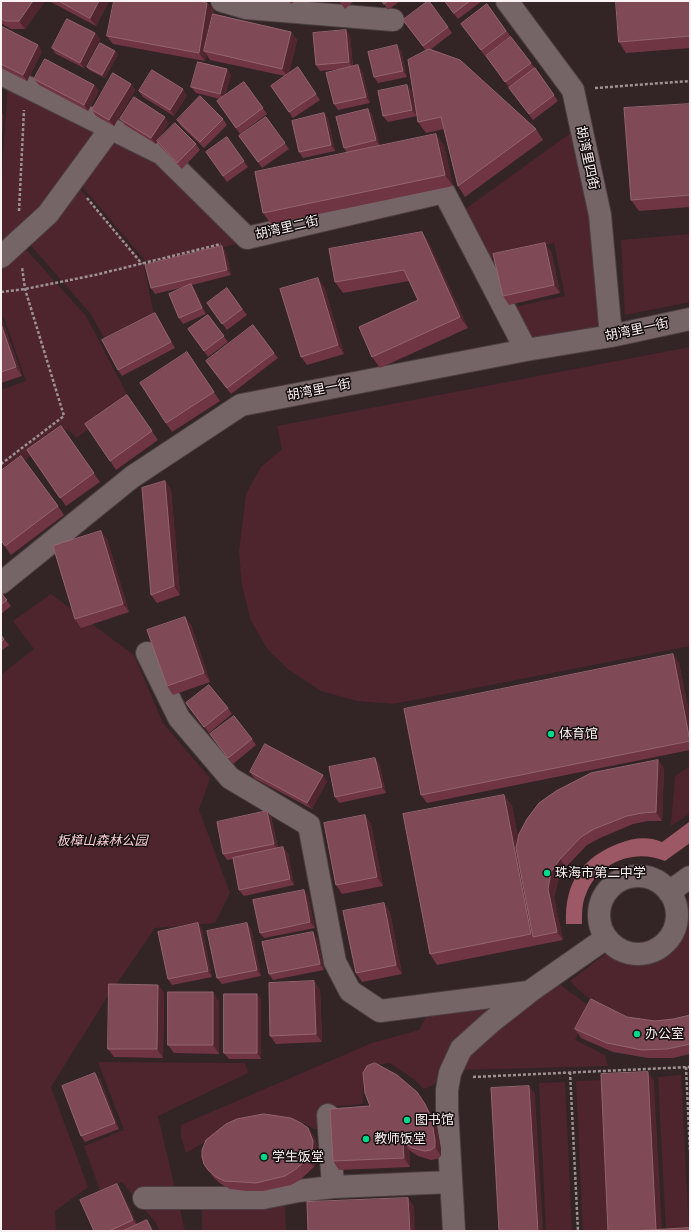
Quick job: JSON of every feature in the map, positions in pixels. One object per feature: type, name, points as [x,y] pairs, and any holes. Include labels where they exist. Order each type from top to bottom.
[{"type":"lane","points":[[222,1],[246,8],[393,20]]},
{"type":"lane","name":"胡湾里四街","points":[[508,1],[573,90],[600,215],[611,336]]},
{"type":"lane","name":"胡湾里二街","points":[[1,74],[162,154],[247,238],[444,192],[526,350]]},
{"type":"lane","points":[[1,258],[48,214],[111,128]]},
{"type":"lane","name":"胡湾里一街","points":[[1,582],[132,477],[241,405],[526,350],[611,336],[690,319]]},
{"type":"lane","points":[[147,653],[178,718],[230,778],[309,825],[335,962],[350,992],[380,1011],[529,992]]},
{"type":"lane","points":[[634,876],[647,877],[660,882],[669,892],[675,903],[677,915],[675,927],[670,938],[661,947],[650,952],[638,954],[631,953],[625,952],[615,946],[606,938],[600,925],[599,912],[602,899],[610,888],[621,880],[634,876]]},
{"type":"lane","points":[[669,892],[690,877]]},
{"type":"lane","points":[[454,1231],[447,1090],[450,1073],[461,1049],[490,1022],[529,992],[606,938]]},
{"type":"lane","points":[[328,1115],[333,1187]]},
{"type":"lane","points":[[144,1198],[263,1198],[298,1191],[333,1187],[451,1182]]},
{"type":"path","points":[[573,90],[690,81]]},
{"type":"path","points":[[1,464],[64,416],[25,289],[18,242],[25,85]]},
{"type":"path","points":[[72,181],[142,264]]},
{"type":"path","points":[[1,292],[25,289],[95,275],[247,238]]},
{"type":"path","points":[[686,1067],[690,1152]]},
{"type":"path","points":[[447,1090],[458,1079],[467,1077],[690,1067]]},
{"type":"path","points":[[570,1072],[578,1231]]},
{"type":"green space","points":[[8,84],[102,131],[44,212],[1,250],[1,185]]},
{"type":"green space","points":[[576,129],[607,333],[529,344],[510,308],[565,296],[554,243],[491,258],[464,210]]},
{"type":"green space","points":[[113,134],[160,157],[245,242],[149,265],[79,183]]},
{"type":"green space","points":[[77,185],[143,262],[154,315],[106,341],[90,313],[27,241]]},
{"type":"green space","points":[[690,234],[690,302],[625,315],[621,240]]},
{"type":"green space","points":[[22,245],[86,316],[130,400],[76,438],[68,429],[1,478],[1,390],[26,381],[4,317],[1,318],[1,264]]},
{"type":"green space","points":[[690,347],[690,646],[393,704],[357,701],[321,691],[289,670],[268,650],[251,621],[242,586],[239,551],[246,494],[261,467],[282,449],[277,426]]},
{"type":"green space","name":"板樟山森林公园","points":[[51,594],[134,655],[163,723],[210,778],[199,810],[230,893],[215,923],[155,928],[104,1002],[51,1087],[88,1187],[55,1211],[56,1231],[1,1231],[1,675],[34,649],[13,621]]},
{"type":"green space","points":[[690,766],[690,815],[689,814],[671,826],[675,776]]},
{"type":"green space","points":[[690,898],[690,1014],[671,1019],[659,1020],[647,1020],[622,1015],[588,998],[570,981],[608,952],[625,960],[647,961],[670,951],[685,932],[687,916],[685,901]]},
{"type":"green space","points":[[559,984],[592,1008],[575,1040],[605,1055],[608,1066],[457,1070],[470,1049]]},
{"type":"green space","points":[[503,1001],[440,1082],[424,1089],[415,1080],[390,1063],[381,1064],[369,1071],[366,1076],[363,1088],[363,1104],[322,1107],[324,1129],[315,1129],[299,1121],[272,1116],[237,1123],[186,1153],[181,1137],[181,1125],[372,1043],[419,1030],[430,1010]]},
{"type":"green space","points":[[98,1062],[245,1063],[248,1073],[158,1116],[185,1231],[160,1231],[156,1223],[122,1182],[101,1193],[84,1146],[124,1130]]},
{"type":"green space","points":[[681,1075],[689,1231],[666,1231],[658,1077]]},
{"type":"green space","points":[[602,1080],[608,1231],[583,1231],[576,1081]]},
{"type":"green space","points":[[565,1082],[572,1231],[546,1231],[539,1083]]},
{"type":"green space","points":[[285,1202],[286,1231],[202,1231],[202,1204]]},
{"type":"shaded area","points":[[689,822],[690,843],[665,861],[653,857],[630,857],[608,866],[592,883],[585,897],[582,908],[582,924],[566,924],[566,909],[572,884],[578,873],[595,856],[620,843],[630,840],[646,838],[662,842]]},
{"type":"building","points":[[1,1],[33,1],[19,21],[5,21],[1,18]]},
{"type":"building","points":[[59,1],[99,1],[90,18]]},
{"type":"building","points":[[114,1],[199,1],[207,3],[199,53],[107,36]]},
{"type":"building","points":[[428,1],[448,27],[423,46],[403,20]]},
{"type":"building","points":[[445,1],[470,1],[454,13]]},
{"type":"building","points":[[616,1],[690,1],[690,36],[619,42]]},
{"type":"building","points":[[487,4],[506,31],[481,50],[461,24]]},
{"type":"building","points":[[213,14],[291,32],[282,69],[204,51]]},
{"type":"building","points":[[67,19],[95,33],[80,63],[52,48]]},
{"type":"building","points":[[1,26],[38,45],[23,75],[1,64]]},
{"type":"building","points":[[346,30],[349,62],[316,65],[313,33]]},
{"type":"building","points":[[511,37],[531,63],[505,82],[486,56]]},
{"type":"building","points":[[100,43],[115,51],[102,75],[87,67]]},
{"type":"building","points":[[397,45],[403,71],[374,77],[368,52]]},
{"type":"building","points":[[429,49],[460,60],[536,129],[458,186],[441,117],[418,122],[408,60]]},
{"type":"building","points":[[45,59],[94,85],[84,105],[34,79]]},
{"type":"building","points":[[198,62],[227,69],[220,94],[191,87]]},
{"type":"building","points":[[358,65],[366,97],[334,104],[326,73]]},
{"type":"building","points":[[298,67],[316,94],[289,112],[271,86]]},
{"type":"building","points":[[535,68],[554,95],[529,114],[509,88]]},
{"type":"building","points":[[152,70],[183,89],[170,110],[139,91]]},
{"type":"building","points":[[113,73],[131,84],[109,120],[92,110]]},
{"type":"building","points":[[244,82],[263,108],[236,128],[217,101]]},
{"type":"building","points":[[407,85],[412,110],[383,116],[378,91]]},
{"type":"building","points":[[200,96],[223,119],[200,142],[177,120]]},
{"type":"building","points":[[134,97],[165,117],[151,138],[120,119]]},
{"type":"building","points":[[690,104],[690,195],[631,200],[624,108]]},
{"type":"building","points":[[368,109],[376,140],[344,148],[336,117]]},
{"type":"building","points":[[324,113],[331,145],[299,152],[292,121]]},
{"type":"building","points":[[266,117],[285,143],[258,162],[239,136]]},
{"type":"building","points":[[175,123],[196,144],[177,163],[157,141]]},
{"type":"building","points":[[436,134],[445,175],[263,213],[255,172]]},
{"type":"building","points":[[227,137],[244,161],[223,176],[206,152]]},
{"type":"building","points":[[422,232],[460,317],[372,357],[359,327],[418,300],[404,270],[335,282],[329,249]]},
{"type":"building","points":[[545,243],[554,285],[503,296],[493,254]]},
{"type":"building","points":[[222,246],[227,270],[151,288],[145,265]]},
{"type":"building","points":[[318,278],[338,345],[301,357],[280,289]]},
{"type":"building","points":[[191,284],[202,308],[179,318],[169,294]]},
{"type":"building","points":[[227,288],[242,309],[222,324],[207,303]]},
{"type":"building","points":[[155,313],[171,342],[118,370],[102,340]]},
{"type":"building","points":[[208,315],[224,336],[204,351],[188,329]]},
{"type":"building","points":[[1,324],[16,367],[1,372]]},
{"type":"building","points":[[253,325],[274,353],[227,388],[206,361]]},
{"type":"building","points":[[187,352],[214,392],[166,423],[140,383]]},
{"type":"building","points":[[127,395],[152,431],[110,461],[85,424]]},
{"type":"building","points":[[61,426],[94,473],[60,498],[27,450]]},
{"type":"building","points":[[21,456],[58,506],[5,546],[1,540],[1,471]]},
{"type":"building","points":[[165,481],[174,586],[151,595],[142,488]]},
{"type":"building","points":[[101,531],[123,604],[75,619],[53,546]]},
{"type":"building","points":[[1,593],[7,600],[1,605]]},
{"type":"building","points":[[185,617],[204,673],[167,686],[147,630]]},
{"type":"building","points":[[1,635],[4,639],[1,642]]},
{"type":"building","name":"体育馆","points":[[673,654],[690,741],[421,795],[404,709]]},
{"type":"building","points":[[209,685],[228,708],[204,727],[186,703]]},
{"type":"building","points":[[234,716],[252,739],[228,758],[210,734]]},
{"type":"building","points":[[265,744],[323,775],[307,803],[250,772]]},
{"type":"building","points":[[375,758],[382,787],[335,797],[329,767]]},
{"type":"building","points":[[658,760],[656,812],[627,816],[594,829],[581,837],[560,859],[551,872],[548,889],[557,932],[533,937],[516,848],[519,834],[527,819],[539,803],[556,791],[591,773]]},
{"type":"building","points":[[504,795],[531,934],[430,954],[403,814]]},
{"type":"building","points":[[267,811],[274,844],[223,854],[217,822]]},
{"type":"building","points":[[365,815],[377,877],[336,885],[324,823]]},
{"type":"building","points":[[283,847],[290,879],[239,890],[233,858]]},
{"type":"building","points":[[304,890],[310,922],[260,933],[253,900]]},
{"type":"building","points":[[384,903],[396,965],[356,973],[343,911]]},
{"type":"building","points":[[198,923],[208,971],[168,979],[158,932]]},
{"type":"building","points":[[247,923],[257,970],[217,978],[207,931]]},
{"type":"building","points":[[313,932],[320,964],[269,974],[262,942]]},
{"type":"building","points":[[314,981],[316,1034],[270,1036],[269,983]]},
{"type":"building","points":[[109,984],[158,985],[157,1049],[108,1049]]},
{"type":"building","points":[[168,992],[213,992],[213,1045],[168,1045]]},
{"type":"building","points":[[224,994],[257,994],[257,1053],[224,1053]]},
{"type":"building","name":"办公室","points":[[591,999],[627,1017],[655,1021],[690,1015],[690,1044],[667,1049],[642,1050],[607,1043],[575,1029]]},
{"type":"building","points":[[375,1063],[397,1075],[417,1092],[431,1117],[435,1147],[431,1150],[425,1151],[412,1148],[403,1142],[404,1158],[333,1161],[330,1109],[370,1106],[365,1093],[363,1073],[367,1066]]},
{"type":"building","points":[[648,1072],[656,1230],[608,1231],[601,1074]]},
{"type":"building","points":[[95,1073],[115,1123],[81,1136],[62,1086]]},
{"type":"building","points":[[529,1086],[538,1231],[499,1231],[491,1088]]},
{"type":"building","name":"学生饭堂","points":[[264,1114],[291,1118],[308,1128],[313,1141],[312,1153],[308,1159],[285,1176],[256,1183],[224,1181],[208,1170],[202,1157],[202,1150],[206,1140],[226,1124],[237,1119]]},
{"type":"building","points":[[117,1184],[133,1220],[109,1231],[94,1231],[80,1200]]},
{"type":"building","points":[[408,1198],[410,1231],[308,1231],[307,1202]]},
{"type":"building","points":[[147,1220],[152,1231],[123,1231]]},
{"type":"building","points":[[690,1228],[690,1231],[633,1231]]},
{"type":"place","name":"体育馆","points":[[551,734]]},
{"type":"place","name":"珠海市第二中学","points":[[547,873]]},
{"type":"place","name":"办公室","points":[[637,1034]]},
{"type":"place","name":"图书馆","points":[[407,1120]]},
{"type":"place","name":"教师饭堂","points":[[366,1139]]},
{"type":"place","name":"学生饭堂","points":[[264,1157]]}]
